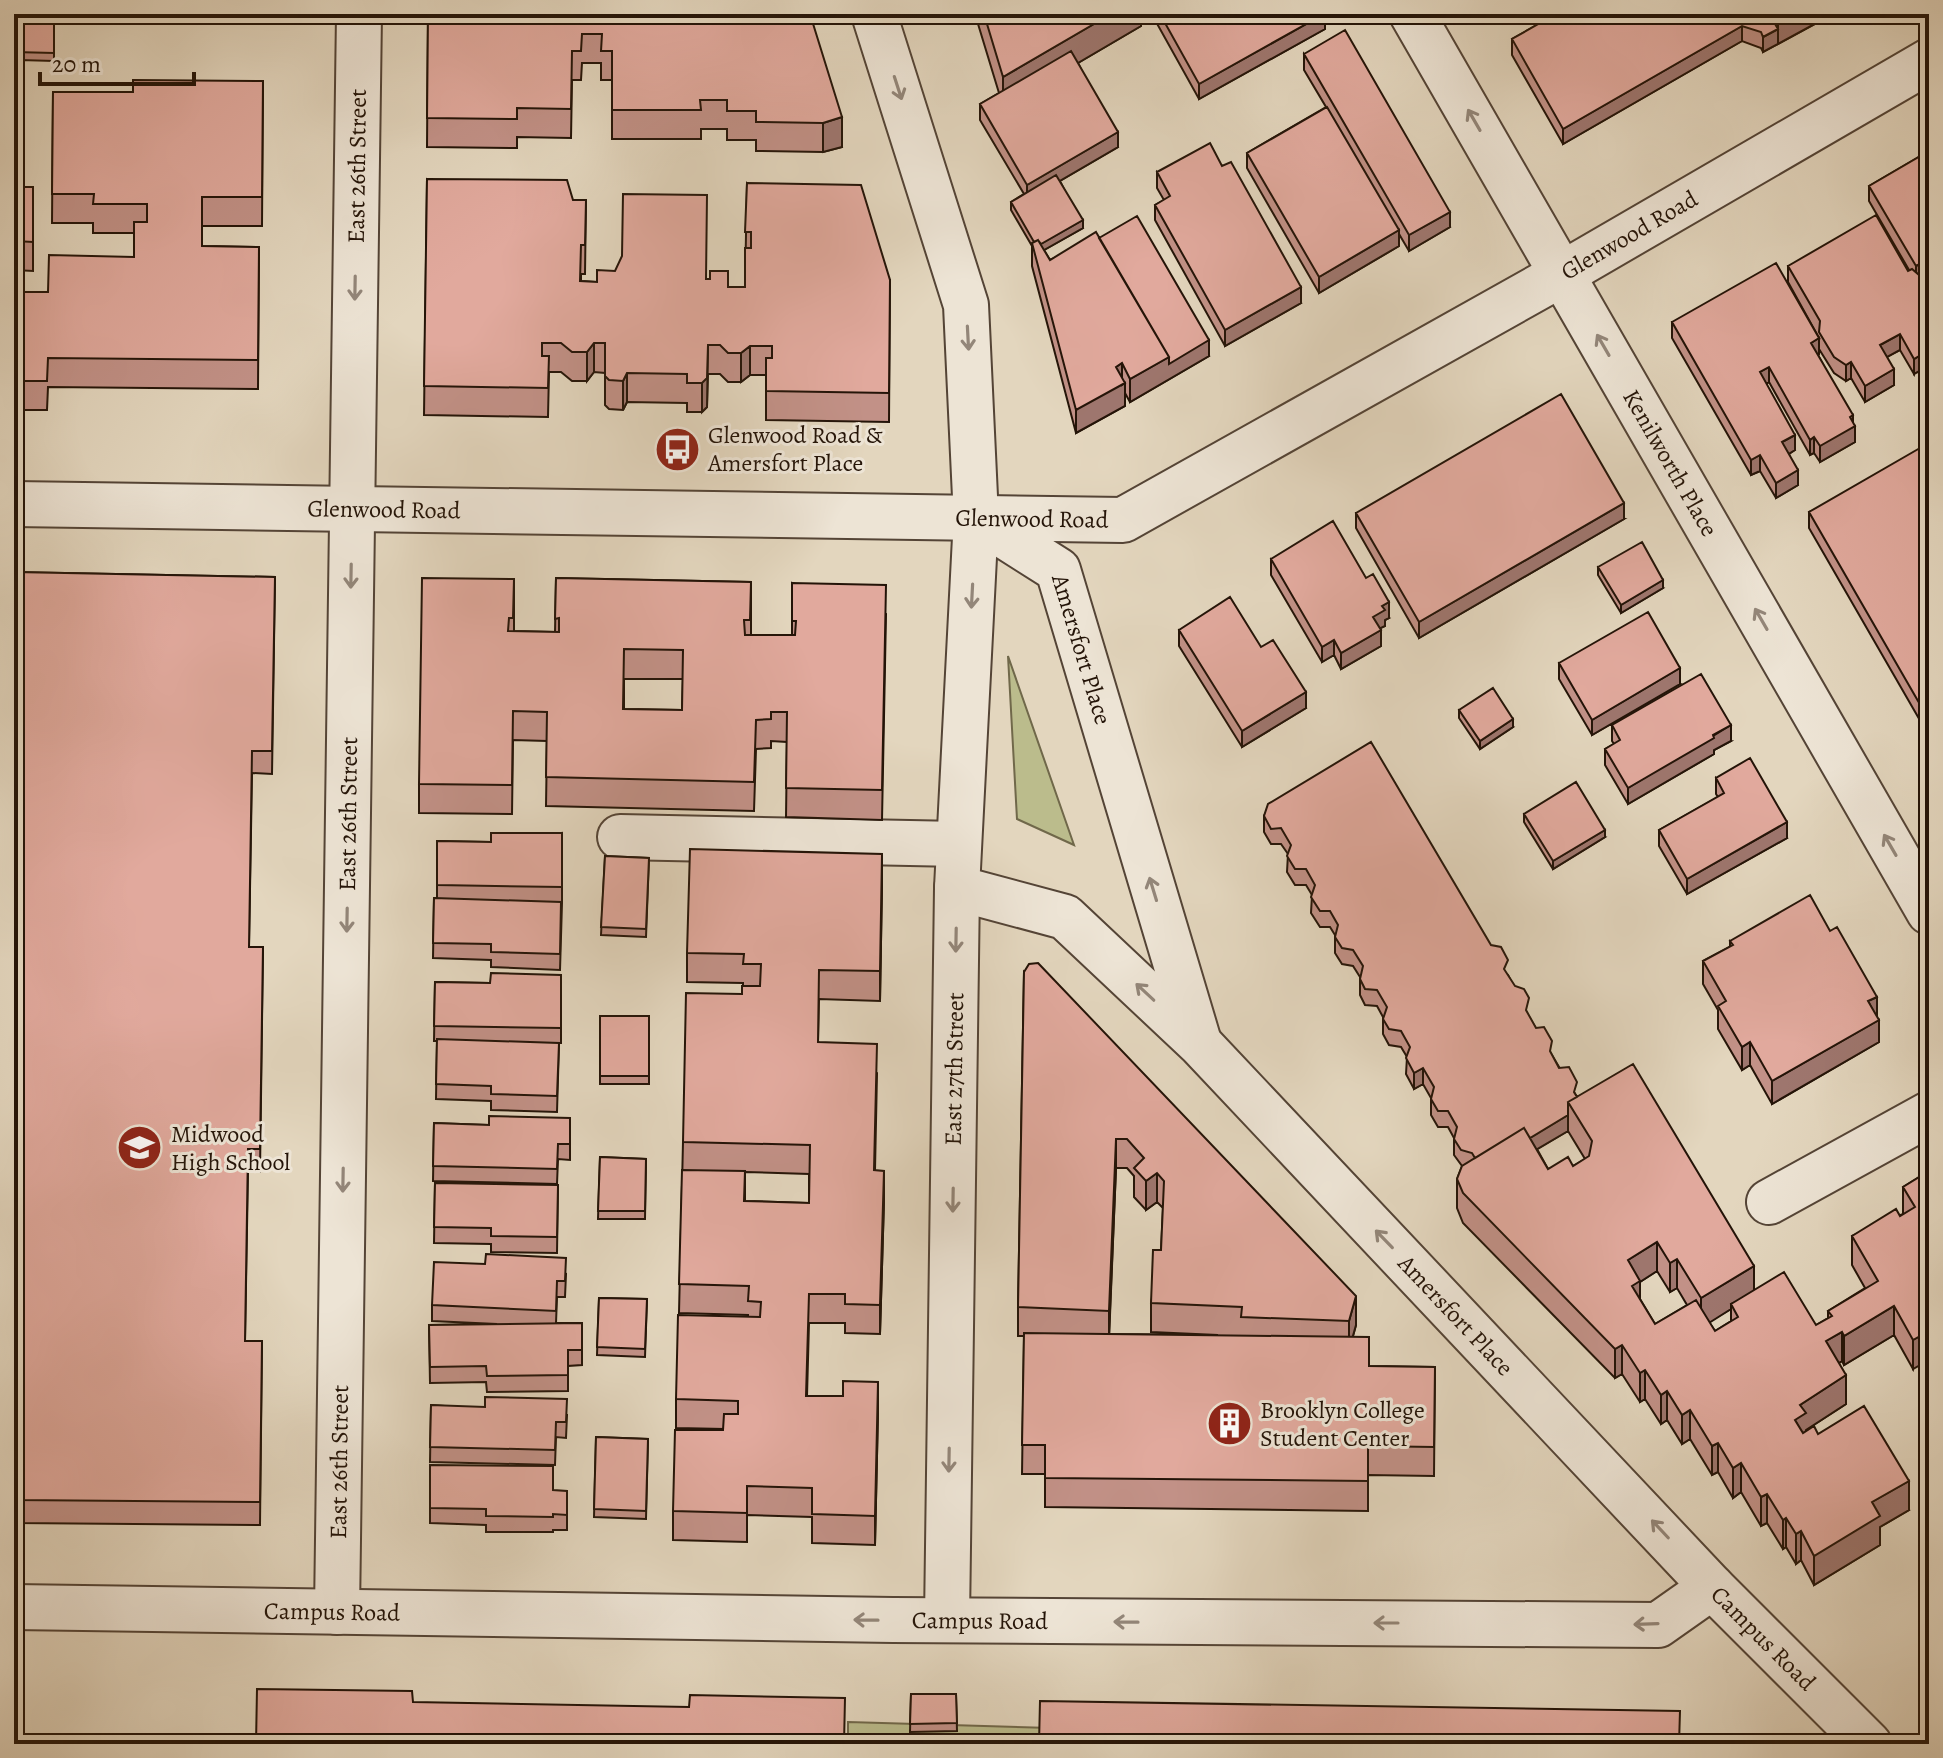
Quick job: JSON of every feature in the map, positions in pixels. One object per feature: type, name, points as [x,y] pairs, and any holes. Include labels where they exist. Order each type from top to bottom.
[{"type":"street","name":"East 26th Street","points":[[337,1612],[359,14]]},
{"type":"street","points":[[874,14],[966,305],[976,518]]},
{"type":"street","name":"Kenilworth Place","points":[[1412,14],[1929,912]]},
{"type":"street","name":"Glenwood Road","points":[[14,504],[1123,520],[1562,274],[1929,61]]},
{"type":"street","name":"East 27th Street","points":[[947,1620],[957,888],[976,518]]},
{"type":"street","name":"Amersfort Place","points":[[976,518],[1058,570],[1200,1044]]},
{"type":"street","points":[[620,837],[959,844]]},
{"type":"street","name":"Amersfort Place","points":[[957,888],[1065,917],[1200,1044],[1712,1587]]},
{"type":"street","points":[[1769,1202],[1929,1114]]},
{"type":"street","name":"Campus Road","points":[[14,1607],[947,1620],[1658,1625],[1712,1587],[1869,1744]]},
{"type":"green space","points":[[1008,656],[1074,845],[1017,819]]},
{"type":"green space","points":[[848,1722],[1154,1731],[1154,1744],[848,1744]]},
{"type":"building","points":[[14,14],[54,14],[54,53],[14,52]]},
{"type":"building","points":[[428,14],[810,14],[842,117],[823,123],[756,122],[756,111],[727,111],[727,100],[700,100],[701,110],[612,110],[612,51],[601,51],[602,34],[582,34],[581,51],[572,51],[571,109],[517,108],[517,119],[427,118]]},
{"type":"building","points":[[984,14],[1111,14],[1003,77]]},
{"type":"building","points":[[1160,14],[1324,14],[1199,84]]},
{"type":"building","points":[[1556,14],[1769,14],[1778,29],[1763,37],[1761,32],[1742,26],[1563,129],[1512,39]]},
{"type":"building","points":[[1773,14],[1792,14],[1778,22]]},
{"type":"building","points":[[1345,30],[1450,212],[1409,235],[1304,54]]},
{"type":"building","points":[[1071,51],[1118,132],[1027,185],[980,104]]},
{"type":"building","points":[[14,57],[20,57],[18,103],[14,103]]},
{"type":"building","points":[[133,80],[263,81],[262,197],[202,197],[202,246],[259,247],[258,360],[48,358],[47,381],[14,381],[14,292],[48,292],[49,255],[134,257],[134,222],[147,222],[147,204],[93,204],[94,194],[52,194],[53,92],[133,92]]},
{"type":"building","points":[[1327,107],[1399,230],[1319,277],[1247,153]]},
{"type":"building","points":[[1210,143],[1222,166],[1231,162],[1301,287],[1225,330],[1155,205],[1170,196],[1157,172]]},
{"type":"building","points":[[1929,151],[1929,259],[1916,266],[1869,186]]},
{"type":"building","points":[[1056,175],[1083,220],[1041,244],[1038,240],[1034,242],[1011,202]]},
{"type":"building","points":[[427,179],[567,180],[573,200],[586,200],[580,281],[597,282],[597,270],[615,271],[622,256],[623,194],[707,195],[706,279],[710,279],[710,271],[728,271],[728,287],[745,287],[745,248],[751,248],[751,232],[745,232],[747,183],[861,185],[890,280],[889,393],[766,391],[766,358],[772,358],[772,346],[750,346],[741,353],[728,353],[720,345],[708,345],[707,378],[702,383],[687,383],[687,374],[627,373],[623,381],[609,380],[605,376],[605,343],[594,343],[587,352],[572,352],[561,343],[542,343],[542,356],[549,356],[548,388],[424,386]]},
{"type":"building","points":[[14,187],[33,187],[33,242],[15,241],[14,292]]},
{"type":"building","points":[[1876,215],[1908,271],[1912,269],[1919,275],[1929,293],[1929,350],[1914,359],[1900,334],[1880,345],[1894,369],[1865,386],[1851,362],[1846,365],[1834,357],[1819,332],[1820,321],[1788,266]]},
{"type":"building","points":[[1137,216],[1209,340],[1169,364],[1169,357],[1099,238]]},
{"type":"building","points":[[1096,232],[1169,357],[1130,379],[1122,363],[1116,367],[1125,383],[1076,410],[1032,243],[1038,240],[1050,260]]},
{"type":"building","points":[[1776,263],[1819,338],[1811,343],[1853,415],[1850,417],[1855,426],[1820,446],[1814,437],[1810,440],[1769,367],[1760,372],[1795,435],[1782,442],[1798,470],[1776,483],[1760,455],[1751,460],[1672,322]]},
{"type":"building","points":[[1561,394],[1624,503],[1419,622],[1356,513]]},
{"type":"building","points":[[1920,448],[1929,463],[1929,720],[1809,512]]},
{"type":"building","points":[[1333,521],[1366,578],[1373,574],[1389,602],[1382,606],[1385,610],[1373,617],[1381,630],[1341,653],[1334,640],[1322,647],[1271,559]]},
{"type":"building","points":[[1642,542],[1663,580],[1621,605],[1598,567]]},
{"type":"building","name":"Midwood High School","points":[[14,572],[275,577],[272,751],[252,751],[249,947],[263,947],[260,1149],[248,1149],[245,1341],[262,1341],[260,1502],[14,1500]]},
{"type":"building","points":[[422,578],[514,579],[513,618],[509,618],[508,631],[559,632],[559,618],[555,619],[556,578],[751,582],[750,620],[744,620],[745,635],[795,635],[792,583],[886,585],[882,790],[786,788],[787,712],[771,712],[771,719],[756,720],[754,782],[546,777],[547,712],[513,711],[512,785],[419,784]],"holes":[[[624,649],[683,650],[682,710],[623,709]]]},
{"type":"building","points":[[1230,597],[1261,647],[1273,640],[1306,692],[1242,731],[1179,630]]},
{"type":"building","points":[[1648,612],[1680,668],[1592,720],[1559,663]]},
{"type":"building","points":[[1701,674],[1731,725],[1628,788],[1605,749],[1620,740],[1612,725]]},
{"type":"building","points":[[1493,688],[1513,719],[1480,741],[1459,710]]},
{"type":"building","points":[[1371,742],[1491,945],[1501,947],[1508,960],[1504,969],[1515,986],[1524,989],[1529,998],[1526,1010],[1536,1028],[1544,1027],[1552,1041],[1550,1051],[1559,1068],[1569,1067],[1577,1082],[1574,1092],[1577,1097],[1568,1102],[1568,1115],[1530,1138],[1524,1128],[1475,1158],[1472,1153],[1461,1150],[1454,1139],[1457,1127],[1448,1111],[1438,1111],[1431,1099],[1434,1087],[1423,1068],[1414,1073],[1406,1058],[1410,1047],[1401,1031],[1389,1029],[1383,1019],[1387,1007],[1377,990],[1365,989],[1360,979],[1363,966],[1353,950],[1342,948],[1335,937],[1338,925],[1330,911],[1320,911],[1311,897],[1315,885],[1306,869],[1295,869],[1287,856],[1291,845],[1281,828],[1271,829],[1264,816],[1268,804]]},
{"type":"building","points":[[1750,758],[1787,822],[1687,879],[1659,830],[1724,793],[1716,778]]},
{"type":"building","points":[[1576,782],[1605,830],[1553,861],[1524,814]]},
{"type":"building","points":[[491,833],[562,833],[562,887],[437,885],[437,841],[491,842]]},
{"type":"building","points":[[690,849],[882,854],[880,971],[819,970],[818,1042],[877,1044],[874,1170],[884,1171],[880,1305],[845,1304],[845,1294],[809,1294],[806,1396],[843,1396],[843,1381],[878,1382],[875,1516],[812,1514],[812,1488],[747,1486],[747,1513],[673,1511],[675,1430],[723,1430],[724,1414],[738,1414],[738,1401],[676,1399],[678,1315],[760,1317],[761,1302],[748,1301],[749,1286],[679,1284],[682,1170],[745,1171],[744,1201],[809,1203],[810,1145],[683,1142],[686,993],[742,994],[742,986],[760,986],[761,964],[743,964],[744,954],[687,953]]},
{"type":"building","points":[[605,856],[649,858],[646,929],[601,927]]},
{"type":"building","points":[[1810,895],[1830,931],[1837,927],[1877,997],[1868,1001],[1879,1020],[1772,1081],[1750,1042],[1742,1047],[1718,1006],[1726,1001],[1703,961],[1733,945],[1730,941]]},
{"type":"building","points":[[434,898],[561,902],[560,954],[491,952],[491,944],[433,943]]},
{"type":"building","points":[[1038,963],[1356,1296],[1349,1321],[1241,1317],[1242,1307],[1151,1303],[1153,1250],[1161,1250],[1164,1181],[1157,1173],[1146,1181],[1134,1168],[1144,1158],[1127,1139],[1116,1139],[1109,1311],[1018,1307],[1024,972],[1029,964]]},
{"type":"building","points":[[491,973],[561,975],[561,1028],[434,1026],[435,982],[490,983]]},
{"type":"building","points":[[600,1016],[649,1016],[649,1076],[600,1076]]},
{"type":"building","points":[[437,1039],[559,1043],[557,1096],[491,1094],[491,1086],[436,1084]]},
{"type":"building","points":[[1633,1064],[1754,1266],[1701,1298],[1677,1259],[1670,1263],[1657,1242],[1628,1260],[1640,1281],[1632,1286],[1655,1324],[1696,1300],[1715,1331],[1738,1317],[1731,1304],[1784,1272],[1816,1325],[1832,1316],[1828,1311],[1878,1281],[1852,1236],[1896,1209],[1900,1216],[1915,1207],[1903,1187],[1929,1171],[1929,1331],[1913,1340],[1894,1306],[1844,1336],[1842,1332],[1826,1341],[1846,1375],[1800,1405],[1806,1413],[1795,1420],[1803,1433],[1814,1426],[1818,1434],[1864,1406],[1909,1481],[1872,1502],[1880,1516],[1814,1556],[1801,1531],[1796,1534],[1786,1518],[1783,1520],[1767,1494],[1761,1497],[1741,1463],[1733,1468],[1718,1443],[1712,1446],[1690,1410],[1682,1415],[1667,1391],[1661,1395],[1645,1370],[1640,1373],[1622,1345],[1615,1349],[1463,1193],[1457,1179],[1462,1166],[1524,1128],[1548,1169],[1568,1157],[1573,1166],[1589,1156],[1592,1141],[1568,1102]]},
{"type":"building","points":[[489,1116],[570,1118],[570,1144],[558,1144],[557,1169],[433,1166],[434,1123],[489,1125]]},
{"type":"building","points":[[600,1157],[646,1159],[645,1211],[598,1211]]},
{"type":"building","points":[[435,1183],[558,1185],[557,1237],[491,1236],[491,1228],[434,1227]]},
{"type":"building","points":[[486,1254],[566,1258],[565,1281],[557,1281],[556,1311],[432,1305],[434,1262],[485,1264]]},
{"type":"building","points":[[599,1298],[647,1299],[645,1349],[597,1347]]},
{"type":"building","points":[[582,1323],[582,1350],[568,1350],[568,1375],[487,1376],[486,1366],[430,1367],[429,1325]]},
{"type":"building","name":"Brooklyn College Student Center","points":[[1024,1333],[1369,1337],[1369,1366],[1435,1367],[1434,1447],[1368,1446],[1368,1481],[1045,1478],[1045,1445],[1022,1445]]},
{"type":"building","points":[[485,1397],[567,1399],[566,1422],[556,1422],[555,1450],[430,1447],[431,1405],[485,1407]]},
{"type":"building","points":[[596,1437],[648,1439],[646,1511],[594,1509]]},
{"type":"building","points":[[430,1465],[553,1466],[553,1490],[567,1491],[567,1515],[486,1516],[486,1509],[430,1508]]},
{"type":"building","points":[[257,1689],[412,1691],[413,1702],[689,1707],[690,1695],[845,1698],[844,1744],[256,1744]]},
{"type":"building","points":[[911,1694],[956,1694],[957,1723],[910,1724]]},
{"type":"building","points":[[1040,1701],[1680,1711],[1679,1744],[1039,1744]]},
{"type":"place","name":"Glenwood Road & Amersfort Place","points":[[677,449]]},
{"type":"place","name":"Midwood High School","points":[[140,1148]]},
{"type":"place","name":"Brooklyn College Student Center","points":[[1229,1424]]}]
